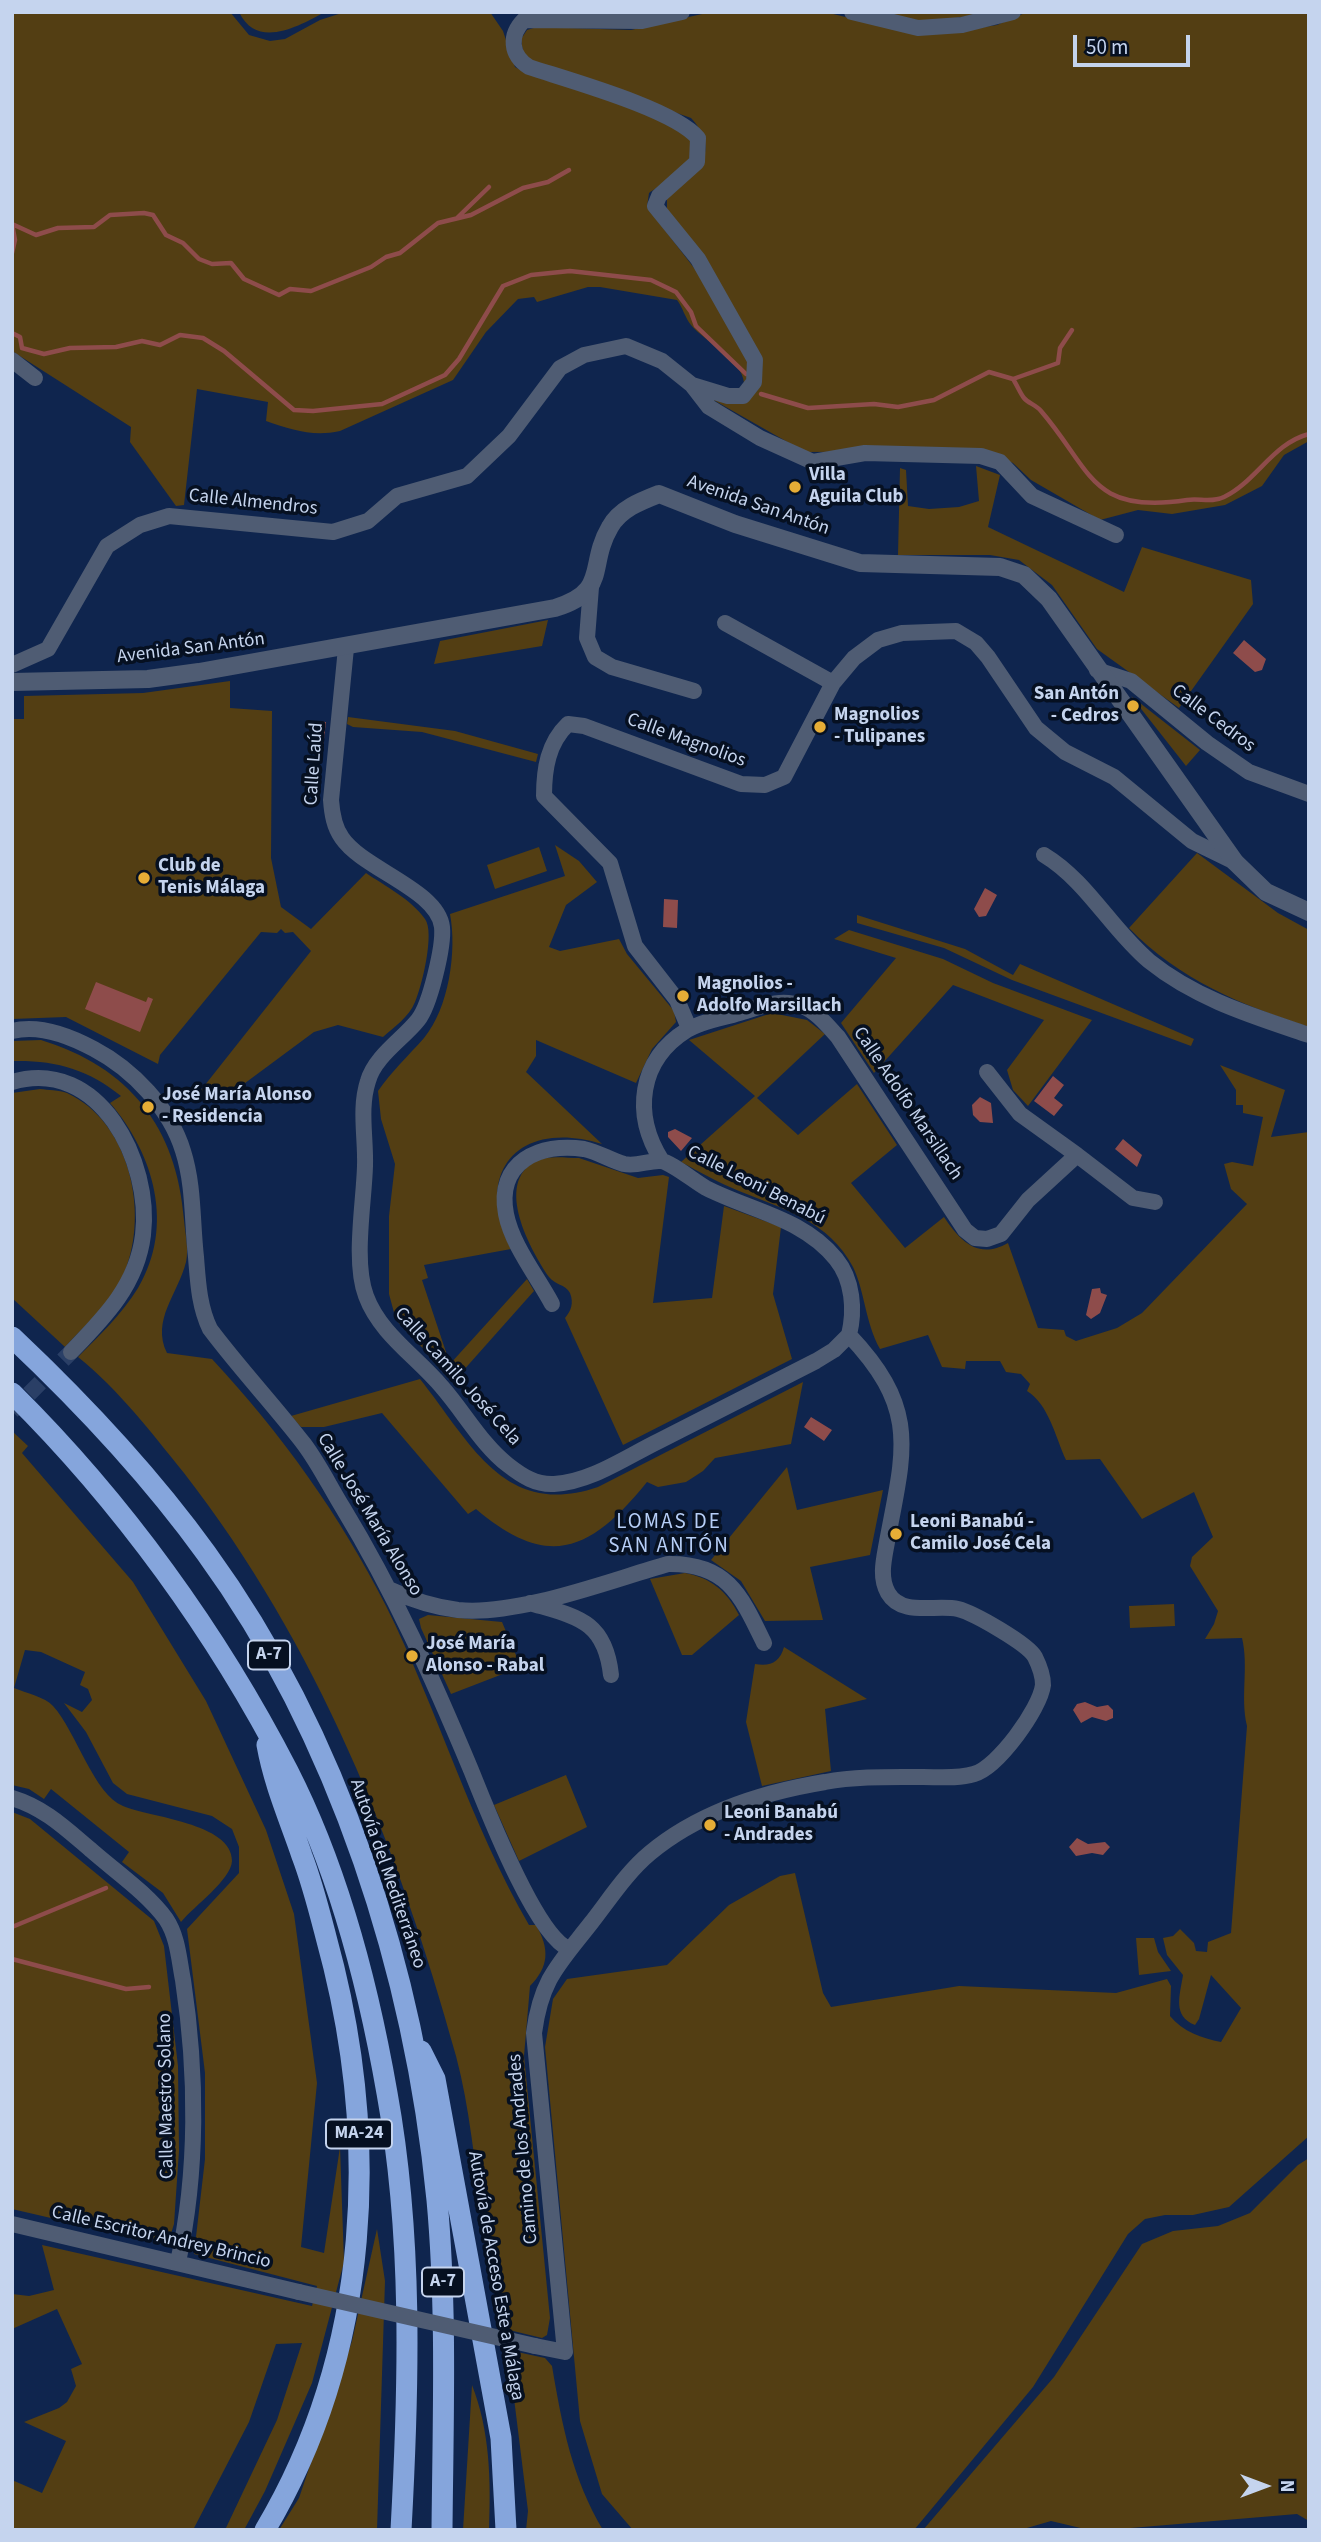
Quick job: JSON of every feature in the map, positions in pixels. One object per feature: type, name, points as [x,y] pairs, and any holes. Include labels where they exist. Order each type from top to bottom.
[{"type":"highway","name":"Autovía del Mediterráneo","points":[[12,1337],[77,1398],[163,1496],[208,1556],[253,1627],[293,1698],[360,1854],[390,1941],[414,2036],[436,2197],[443,2290],[442,2530]]},
{"type":"highway","name":"A-7","points":[[12,1393],[45,1425],[149,1550],[248,1698],[288,1772],[343,1911],[374,2027],[388,2095],[404,2242],[406,2306],[401,2530]]},
{"type":"highway","name":"MA-24","points":[[265,1733],[273,1779],[303,1858],[343,2010],[358,2117],[360,2177],[352,2294],[338,2359],[296,2473],[265,2530]]},
{"type":"highway","name":"Autovía de Acceso Este a Málaga","points":[[414,2036],[435,2079],[480,2317],[501,2438],[506,2530]]},
{"type":"street","name":"Calle Almendros","points":[[682,12],[642,21],[524,20],[517,28],[513,48],[519,61],[529,67],[611,93],[689,127],[698,138],[697,162],[659,195],[654,206],[698,259],[755,360],[754,382],[743,397],[728,396],[692,385]]},
{"type":"street","points":[[852,12],[918,28],[962,25],[1013,12]]},
{"type":"street","name":"Calle Almendros","points":[[12,665],[48,649],[107,546],[140,525],[169,516],[332,532],[368,521],[397,496],[467,476],[509,436],[560,368],[583,355],[626,346],[662,361],[692,385],[709,407],[760,438],[813,462],[865,453],[981,456],[1000,462],[1032,496],[1116,535]]},
{"type":"street","points":[[12,360],[36,379]]},
{"type":"street","name":"Avenida San Antón","points":[[12,682],[148,678],[346,648],[555,608],[578,601],[591,587],[610,527],[632,504],[659,494],[735,524],[860,563],[1000,567],[1024,575],[1049,599],[1235,862],[1266,892],[1309,912]]},
{"type":"street","points":[[591,587],[587,638],[595,657],[612,667],[694,691]]},
{"type":"street","points":[[725,623],[833,682]]},
{"type":"street","name":"Calle Magnolios","points":[[690,1028],[677,1000],[635,946],[610,863],[544,796],[546,762],[553,744],[568,724],[584,726],[741,784],[765,785],[784,777],[833,682],[854,658],[878,640],[902,633],[956,631],[976,643],[988,657],[1036,728],[1065,752],[1114,778],[1192,841],[1235,862]]},
{"type":"street","name":"Calle Laúd","points":[[346,648],[331,800],[333,820],[342,839],[359,855],[425,899],[440,916]]},
{"type":"street","name":"Calle Cedros","points":[[1097,670],[1131,681],[1207,743],[1250,772],[1309,794]]},
{"type":"street","points":[[1044,855],[1064,868],[1114,926],[1150,962],[1218,1005],[1309,1035]]},
{"type":"street","name":"Calle Camilo José Cela","points":[[440,916],[442,940],[420,1018],[394,1043],[368,1078],[362,1115],[366,1161],[361,1261],[364,1293],[386,1330],[428,1370],[506,1464],[530,1480],[551,1484],[577,1481],[816,1361],[834,1350],[849,1335]]},
{"type":"street","name":"Calle Adolfo Marsillach","points":[[662,1160],[645,1130],[643,1101],[651,1068],[669,1044],[690,1028],[778,1002],[803,1006],[819,1017],[838,1037],[965,1230],[975,1238],[987,1239],[1001,1234],[1028,1200],[1077,1155]]},
{"type":"street","name":"Calle José María Alonso","points":[[12,1031],[58,1033],[88,1046],[126,1069],[155,1102],[183,1149],[192,1197],[202,1311],[210,1329],[305,1446],[391,1590],[422,1653],[496,1832],[525,1890],[553,1937],[559,1945],[569,1949]]},
{"type":"street","points":[[987,1073],[1020,1114],[1133,1198],[1155,1202]]},
{"type":"street","points":[[12,1082],[59,1082],[80,1091],[109,1113],[130,1146],[144,1195],[143,1237],[131,1280],[110,1312],[71,1352]]},
{"type":"street","name":"Calle Leoni Benabú","points":[[552,1304],[512,1231],[506,1213],[505,1196],[520,1163],[527,1155],[541,1150],[570,1148],[587,1150],[626,1164],[662,1160],[705,1187],[786,1220],[823,1244],[839,1262],[851,1290],[854,1314],[849,1335]]},
{"type":"street","points":[[569,1949],[635,1868],[650,1853],[688,1828],[754,1799],[825,1782],[976,1774],[997,1759],[1039,1699],[1043,1683],[1041,1672],[1034,1655],[1023,1645],[967,1612],[906,1606],[888,1593],[882,1569],[901,1469],[901,1421],[889,1386],[869,1355],[849,1335]]},
{"type":"street","points":[[391,1590],[422,1603],[458,1610],[497,1609],[529,1603],[668,1564],[703,1567],[719,1575],[734,1589],[764,1643]]},
{"type":"street","points":[[529,1603],[593,1626],[608,1652],[611,1675]]},
{"type":"street","name":"Calle Maestro Solano","points":[[12,1798],[49,1814],[149,1901],[166,1919],[175,1936],[188,2012],[192,2126],[189,2194],[178,2262]]},
{"type":"street","name":"Camino de los Andrades","points":[[565,2353],[534,2033],[538,2003],[560,1959],[569,1949]]},
{"type":"street","name":"Calle Escritor Andrey Brincio","points":[[12,2224],[565,2353]]},
{"type":"shaded area","points":[[12,12],[230,12],[249,35],[270,41],[285,39],[320,20],[345,12],[490,12],[503,31],[515,67],[528,74],[598,93],[686,130],[692,150],[689,159],[676,174],[649,193],[647,207],[701,277],[745,350],[751,371],[744,383],[737,366],[691,325],[677,300],[600,287],[588,287],[537,302],[534,297],[518,299],[486,332],[453,380],[340,431],[312,433],[285,427],[266,421],[268,402],[197,389],[184,505],[176,506],[130,442],[131,427],[12,351]]},
{"type":"shaded area","points":[[239,12],[325,12],[291,28],[267,32],[256,30]]},
{"type":"shaded area","points":[[711,12],[825,12],[915,34],[948,33],[997,25],[1027,12],[1309,12],[1309,441],[1284,455],[1262,486],[1225,505],[1172,514],[1138,510],[1100,520],[1031,480],[1013,463],[985,451],[805,452],[710,398],[749,397],[759,387],[762,364],[667,210],[667,199],[702,163],[705,142],[701,131],[691,118],[524,59],[521,39],[527,30],[537,27],[631,30]]},
{"type":"shaded area","points":[[873,12],[995,12],[928,22]]},
{"type":"shaded area","points":[[976,466],[1000,475],[988,527],[1124,592],[1142,547],[1251,580],[1253,604],[1179,708],[1097,649],[1052,585],[1019,560],[990,555],[898,555],[900,468],[906,470],[908,506],[929,509],[959,507],[979,501]]},
{"type":"shaded area","points":[[548,620],[542,646],[434,664],[440,641]]},
{"type":"shaded area","points":[[1244,640],[1266,659],[1262,670],[1255,672],[1233,653]]},
{"type":"shaded area","name":"Club de Tenis Málaga","points":[[230,681],[230,708],[272,711],[271,858],[281,907],[311,929],[366,873],[413,905],[425,919],[429,935],[418,994],[409,1012],[383,1037],[338,1025],[314,1032],[233,1092],[200,1099],[201,1090],[311,951],[293,932],[285,933],[281,929],[277,933],[261,932],[160,1055],[158,1064],[66,1017],[12,1019],[12,719],[24,719],[24,696],[143,693]]},
{"type":"shaded area","points":[[1131,696],[1200,750],[1186,766]]},
{"type":"shaded area","points":[[348,717],[455,731],[538,754],[536,762],[422,732],[353,727],[347,724]]},
{"type":"shaded area","points":[[314,721],[326,722],[323,748],[311,747]]},
{"type":"shaded area","points":[[555,845],[579,861],[597,882],[566,905],[549,947],[560,951],[619,939],[627,954],[674,1011],[676,1022],[652,1049],[636,1083],[536,1040],[536,1056],[526,1072],[602,1144],[573,1138],[548,1139],[527,1145],[511,1158],[501,1174],[497,1196],[500,1221],[511,1249],[424,1265],[428,1278],[422,1280],[450,1364],[527,1279],[534,1291],[454,1381],[396,1320],[389,1294],[389,1216],[395,1164],[381,1119],[378,1091],[424,1038],[440,1011],[451,962],[450,914],[565,876]]},
{"type":"shaded area","points":[[539,847],[547,871],[495,889],[487,865]]},
{"type":"shaded area","points":[[1197,853],[1278,913],[1309,930],[1309,1027],[1260,1010],[1213,989],[1169,962],[1129,928]]},
{"type":"shaded area","points":[[985,888],[997,895],[986,916],[979,917],[974,909]]},
{"type":"shaded area","points":[[664,899],[678,900],[677,928],[663,927]]},
{"type":"shaded area","points":[[857,915],[965,949],[1013,975],[1020,964],[1194,1039],[1191,1046],[1012,980],[944,948],[857,923]]},
{"type":"shaded area","points":[[849,930],[943,959],[993,983],[1092,1020],[1028,1106],[1013,1090],[1007,1070],[1044,1020],[953,985],[874,1073],[841,1023],[896,958],[834,939]]},
{"type":"shaded area","points":[[96,982],[146,1002],[148,997],[153,999],[140,1032],[85,1009]]},
{"type":"shaded area","points":[[772,1013],[807,1020],[825,1034],[757,1098],[798,1135],[857,1084],[897,1145],[851,1183],[905,1248],[944,1217],[963,1240],[979,1249],[997,1248],[1008,1243],[1038,1328],[1064,1330],[1066,1336],[1076,1341],[1117,1328],[1142,1313],[1247,1204],[1231,1189],[1224,1164],[1232,1162],[1253,1166],[1263,1117],[1243,1113],[1243,1105],[1236,1105],[1236,1090],[1220,1065],[1285,1090],[1271,1137],[1309,1132],[1309,2136],[1229,2207],[1193,2215],[1165,2215],[1145,2219],[1128,2234],[1033,2387],[914,2530],[633,2530],[602,2494],[580,2421],[545,2047],[553,1999],[567,1979],[667,1965],[729,1905],[780,1876],[795,1873],[823,1993],[831,2007],[959,1986],[1116,1993],[1167,1979],[1171,1986],[1170,2016],[1193,2034],[1221,2042],[1241,2008],[1211,1975],[1199,2019],[1195,2025],[1188,2021],[1179,2004],[1183,1975],[1167,1955],[1163,1938],[1173,1936],[1180,1929],[1194,1943],[1196,1951],[1207,1952],[1208,1942],[1231,1933],[1247,1726],[1244,1704],[1244,1649],[1242,1638],[1205,1639],[1218,1611],[1190,1566],[1192,1557],[1213,1537],[1194,1492],[1142,1519],[1100,1459],[1066,1460],[1051,1422],[1041,1404],[1027,1391],[1030,1384],[1021,1374],[1006,1372],[1000,1361],[966,1361],[965,1369],[942,1367],[928,1335],[880,1349],[853,1267],[831,1238],[804,1218],[724,1184],[681,1162],[755,1096],[689,1040]]},
{"type":"shaded area","points":[[41,1040],[99,1066],[123,1084],[143,1105],[159,1129],[171,1156],[179,1187],[187,1247],[186,1262],[164,1318],[163,1341],[167,1353],[212,1359],[262,1416],[329,1507],[368,1572],[405,1645],[489,1847],[508,1886],[529,1925],[536,1925],[541,1934],[545,1950],[544,1965],[530,1986],[524,2056],[550,2318],[547,2335],[542,2338],[505,2329],[485,2231],[456,2056],[408,1901],[380,1825],[348,1751],[275,1607],[232,1539],[147,1427],[121,1397],[78,1357],[125,1307],[138,1288],[149,1264],[157,1216],[148,1168],[138,1145],[110,1103],[121,1096],[96,1079],[70,1068],[43,1062],[12,1061],[12,1041]]},
{"type":"shaded area","points":[[1053,1076],[1064,1085],[1054,1098],[1063,1105],[1054,1116],[1034,1101]]},
{"type":"shaded area","points":[[40,1089],[67,1093],[89,1107],[106,1125],[129,1171],[134,1196],[132,1248],[120,1282],[90,1321],[65,1347],[12,1298],[12,1093]]},
{"type":"shaded area","points":[[980,1097],[991,1103],[993,1123],[980,1122],[973,1115],[972,1105]]},
{"type":"shaded area","points":[[675,1129],[692,1138],[681,1151],[668,1137],[668,1132]]},
{"type":"shaded area","points":[[1123,1139],[1142,1155],[1137,1167],[1115,1149]]},
{"type":"shaded area","points":[[551,1157],[579,1158],[638,1178],[663,1175],[669,1177],[653,1303],[712,1298],[724,1206],[781,1227],[773,1294],[792,1359],[623,1445],[565,1318],[571,1307],[570,1293],[551,1280],[533,1251],[516,1201],[517,1185],[523,1171],[536,1161]]},
{"type":"shaded area","points":[[1100,1288],[1101,1293],[1107,1295],[1100,1313],[1091,1319],[1086,1315],[1092,1289]]},
{"type":"shaded area","points":[[420,1379],[474,1450],[493,1469],[514,1484],[538,1493],[565,1494],[598,1487],[803,1382],[791,1444],[715,1458],[703,1471],[686,1482],[658,1487],[647,1482],[627,1506],[588,1537],[568,1545],[547,1546],[526,1541],[476,1509],[468,1514],[382,1413],[324,1427],[301,1427],[291,1416]]},
{"type":"shaded area","points":[[811,1417],[832,1430],[824,1441],[804,1427]]},
{"type":"shaded area","points":[[12,1431],[28,1446],[22,1453],[133,1582],[206,1701],[266,1830],[294,1914],[317,2083],[301,2247],[324,2253],[340,2147],[344,2262],[312,2383],[265,2491],[244,2530],[225,2530],[277,2420],[302,2343],[276,2344],[249,2422],[193,2530],[12,2530],[12,2480],[42,2493],[66,2441],[24,2422],[67,2402],[76,2386],[71,2369],[82,2364],[57,2309],[12,2329],[12,2294],[29,2296],[54,2290],[42,2245],[312,2306],[317,2286],[194,2254],[205,2159],[205,2073],[187,1929],[239,1873],[239,1847],[232,1829],[212,1816],[127,1794],[113,1783],[86,1732],[64,1703],[82,1712],[92,1700],[88,1689],[80,1685],[85,1672],[41,1652],[25,1650],[14,1688],[53,1706],[94,1776],[113,1800],[135,1810],[187,1823],[219,1838],[229,1848],[232,1861],[230,1868],[219,1884],[181,1922],[163,1893],[122,1862],[129,1852],[51,1789],[44,1799],[29,1789],[12,1785]]},
{"type":"shaded area","points":[[787,1467],[797,1510],[883,1490],[870,1555],[810,1567],[823,1620],[765,1621],[741,1581],[711,1560]]},
{"type":"shaded area","points":[[685,1573],[703,1578],[717,1587],[739,1615],[692,1655],[682,1655],[650,1579]]},
{"type":"shaded area","points":[[1174,1604],[1175,1626],[1130,1628],[1129,1606]]},
{"type":"shaded area","points":[[428,1615],[502,1622],[521,1667],[451,1694],[421,1628],[419,1619]]},
{"type":"shaded area","points":[[784,1647],[867,1699],[825,1709],[831,1771],[762,1786],[746,1722],[755,1664],[774,1662]]},
{"type":"shaded area","points":[[1085,1702],[1097,1707],[1108,1705],[1113,1710],[1113,1718],[1106,1721],[1092,1717],[1081,1723],[1073,1710],[1077,1704]]},
{"type":"shaded area","points":[[566,1775],[587,1827],[519,1861],[494,1805]]},
{"type":"shaded area","points":[[12,1812],[30,1819],[154,1921],[164,1946],[178,2066],[179,2151],[174,2224],[168,2243],[153,2242],[154,2232],[141,2230],[137,2238],[12,2209]]},
{"type":"shaded area","points":[[1077,1838],[1088,1844],[1105,1842],[1110,1847],[1103,1855],[1092,1853],[1076,1856],[1069,1847]]},
{"type":"shaded area","points":[[1136,1938],[1154,1938],[1158,1952],[1171,1971],[1139,1975]]},
{"type":"shaded area","points":[[1309,2158],[1309,2521],[1297,2514],[1107,2530],[1089,2530],[1051,2521],[1020,2530],[923,2530],[1054,2377],[1142,2244],[1173,2231],[1218,2226],[1250,2213],[1298,2165]]},
{"type":"shaded area","points":[[377,2229],[385,2281],[377,2530],[279,2530],[299,2498],[352,2341]]},
{"type":"shaded area","points":[[508,2350],[545,2358],[552,2366],[564,2430],[576,2471],[603,2530],[526,2530],[528,2511]]},
{"type":"shaded area","points":[[472,2385],[486,2438],[490,2493],[489,2530],[463,2530]]},
{"type":"waterway","points":[[12,224],[36,235],[58,228],[94,227],[110,215],[153,215],[166,235],[183,243],[199,259],[212,264],[231,263],[244,279],[279,295],[290,289],[311,291],[371,267],[386,257],[400,253],[438,223],[471,215],[523,188],[548,182],[569,170]]},
{"type":"waterway","points":[[457,218],[489,187]]},
{"type":"waterway","points":[[12,224],[15,240],[12,253]]},
{"type":"waterway","points":[[12,333],[20,337],[22,348],[44,354],[70,348],[116,347],[142,341],[160,345],[180,335],[203,338],[224,351],[294,410],[313,411],[382,404],[445,375],[459,359],[503,286],[531,275],[570,271],[651,280],[676,292],[691,312],[696,326],[746,374]]},
{"type":"waterway","points":[[1013,379],[1058,363],[1060,348],[1072,330]]},
{"type":"waterway","points":[[761,394],[808,408],[874,404],[898,407],[934,400],[989,372],[1013,379],[1024,398],[1041,411],[1097,483],[1112,494],[1130,501],[1155,503],[1215,500],[1224,497],[1246,482],[1285,446],[1309,434]]},
{"type":"waterway","points":[[12,1927],[106,1888]]},
{"type":"waterway","points":[[12,1959],[126,1989],[149,1987]]},
{"type":"tunnel","points":[[12,1411],[71,1352]]},
{"type":"place","name":"Villa Aguila Club","points":[[795,487]]},
{"type":"place","name":"San Antón - Cedros","points":[[1133,706]]},
{"type":"place","name":"Magnolios - Tulipanes","points":[[820,727]]},
{"type":"place","name":"Club de Tenis Málaga","points":[[144,878]]},
{"type":"place","name":"Magnolios - Adolfo Marsillach","points":[[683,996]]},
{"type":"place","name":"José María Alonso - Residencia","points":[[148,1107]]},
{"type":"place","name":"Leoni Banabú - Camilo José Cela","points":[[896,1534]]},
{"type":"place","name":"José María Alonso - Rabal","points":[[412,1656]]},
{"type":"place","name":"Leoni Banabú - Andrades","points":[[710,1825]]},
{"type":"district","name":"LOMAS DE SAN ANTÓN","points":[[669,1535]]}]
